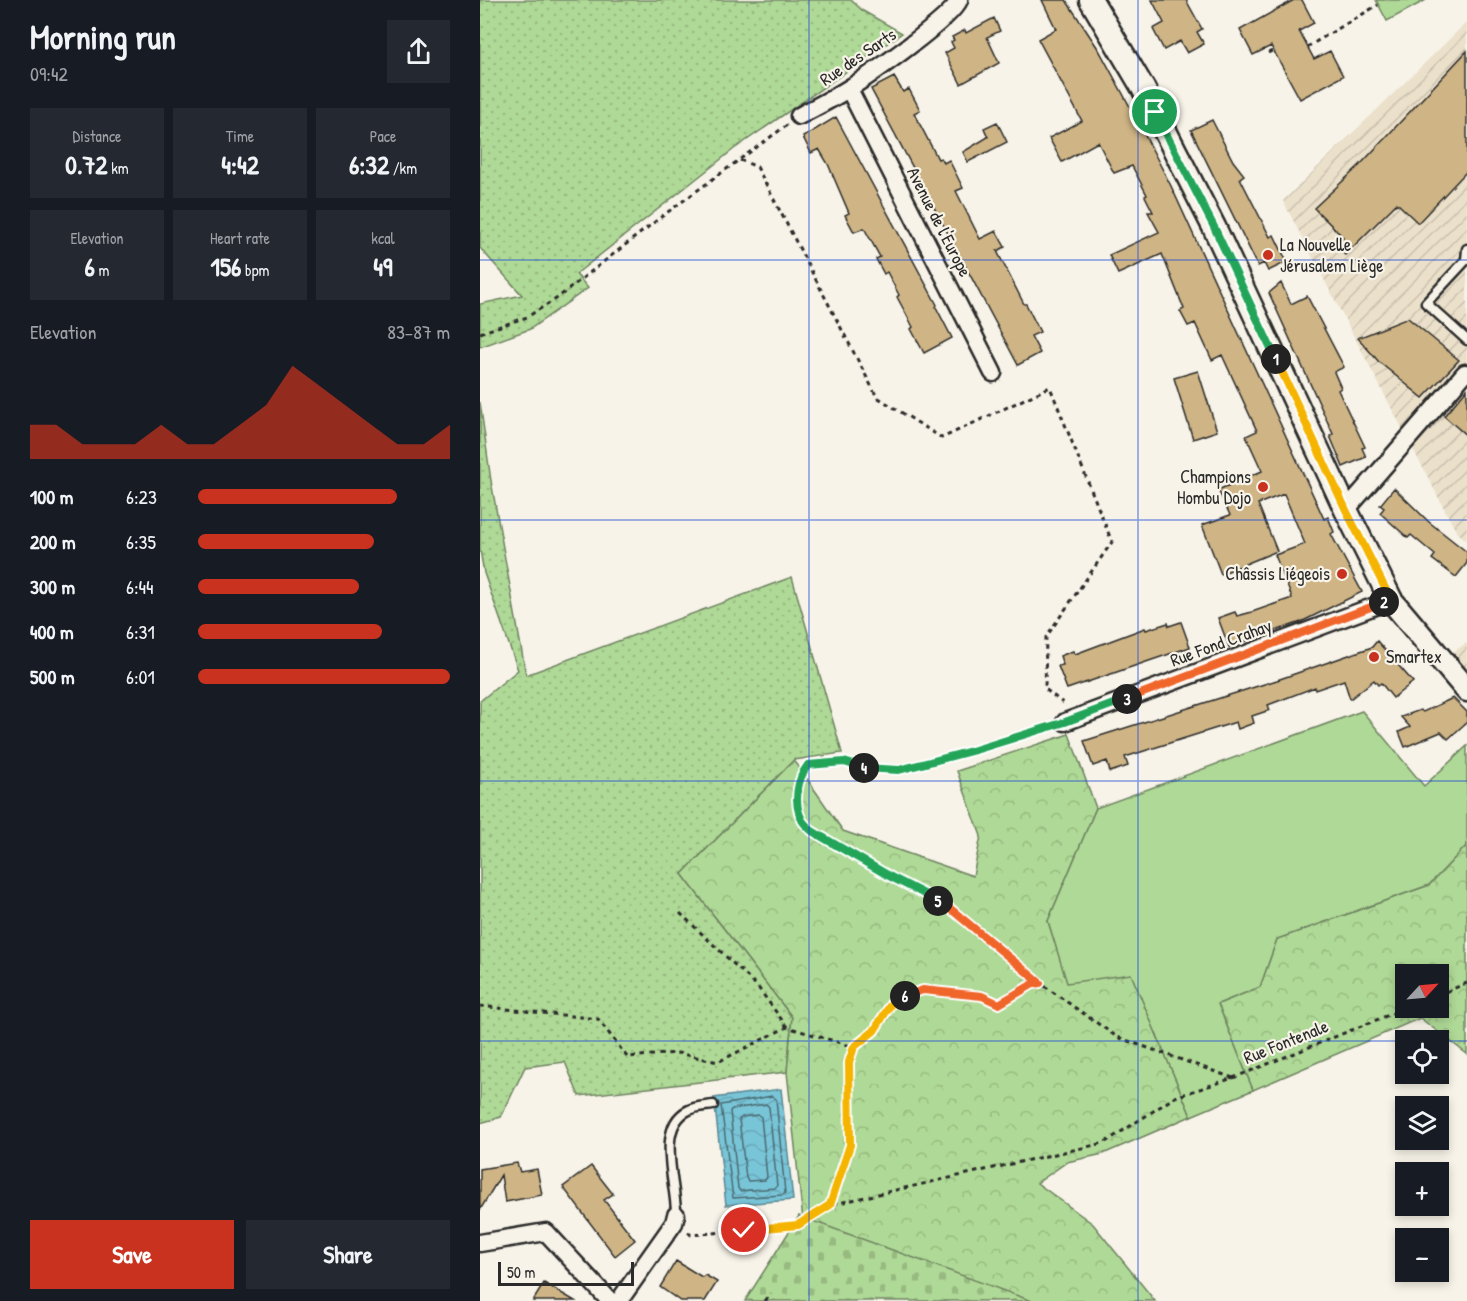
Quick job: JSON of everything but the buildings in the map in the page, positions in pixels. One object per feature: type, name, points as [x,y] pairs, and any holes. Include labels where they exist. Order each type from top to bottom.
[{"type":"main road","points":[[1091,0],[1143,87],[1214,227],[1346,510],[1391,600],[1467,690]]},
{"type":"street","name":"Rue des Sarts","points":[[800,116],[849,89],[924,35],[956,7],[959,0]]},
{"type":"street","name":"Avenue de l'Europe","points":[[849,89],[993,373]]},
{"type":"street","points":[[1346,510],[1465,373]]},
{"type":"street","name":"Rue Fond Crahay","points":[[1065,722],[1391,600]]},
{"type":"street","points":[[619,1301],[675,1219]]},
{"type":"street","points":[[480,1243],[546,1232],[610,1301]]},
{"type":"lane","points":[[1467,249],[1466,260],[1426,303],[1467,340]]},
{"type":"lane","points":[[675,1219],[668,1141],[677,1119],[693,1108],[713,1106]]},
{"type":"path","points":[[1307,47],[1378,5]]},
{"type":"path","points":[[1268,53],[1276,49]]},
{"type":"path","points":[[480,333],[527,317],[556,299],[661,217],[800,116]]},
{"type":"path","points":[[740,160],[757,167],[877,397],[942,438],[1050,387],[1112,542],[1046,636],[1046,689],[1063,703]]},
{"type":"path","points":[[1065,722],[975,750],[899,770],[869,769],[844,762],[808,765],[801,774],[797,797],[802,821],[812,831],[891,877],[946,905],[1040,983],[1117,1037],[1233,1078]]},
{"type":"path","points":[[680,913],[757,986],[787,1027],[854,1047]]},
{"type":"path","points":[[830,1205],[850,1145],[849,1062],[854,1047],[874,1031],[894,999],[923,990],[982,996],[999,1004],[1033,984],[1040,983]]},
{"type":"path","points":[[1449,990],[1467,983]]},
{"type":"path","points":[[480,1006],[598,1019],[627,1057],[678,1053],[718,1062],[787,1027]]},
{"type":"path","name":"Rue Fontenale","points":[[675,1219],[691,1235],[798,1225],[830,1205],[1104,1143],[1175,1097],[1233,1078],[1395,1012]]},
{"type":"path","points":[[765,1301],[771,1294]]},
{"type":"shaded area","points":[[1467,22],[1467,541],[1456,531],[1283,201]]},
{"type":"shaded area","points":[[1467,643],[1467,690],[1440,660]]},
{"type":"green space","points":[[480,0],[851,0],[863,11],[902,33],[734,149],[576,274],[588,288],[530,329],[480,347],[480,304],[522,295],[480,248]]},
{"type":"green space","points":[[1376,0],[1426,0],[1387,21]]},
{"type":"green space","points":[[480,402],[491,481],[526,675],[792,577],[842,753],[794,760],[682,874],[792,1017],[787,1072],[579,1096],[565,1062],[525,1067],[501,1117],[480,1123],[480,701],[518,670],[484,573],[480,550]]},
{"type":"green space","points":[[1362,711],[1424,786],[1467,746],[1467,845],[1429,885],[1277,939],[1260,987],[1218,1004],[1253,1090],[1191,1116],[1131,974],[1067,983],[1048,921],[1096,808]]},
{"type":"green space","points":[[1069,734],[1096,808],[1048,921],[1068,982],[1131,973],[1191,1116],[1103,1154],[1067,1162],[1037,1183],[1093,1224],[1155,1301],[1029,1301],[803,1220],[787,1072],[792,1017],[682,874],[794,760],[843,831],[973,876],[981,836],[957,771]]},
{"type":"green space","points":[[1467,845],[1467,1054],[1449,1040],[1449,1030],[1436,1030],[1420,1018],[1253,1090],[1218,1004],[1260,987],[1277,939],[1429,885]]},
{"type":"green space","points":[[799,1216],[1032,1301],[745,1301]]},
{"type":"water","points":[[781,1089],[793,1200],[726,1205],[714,1098]]},
{"type":"place","name":"La Nouvelle Jérusalem Liège","points":[[1268,255]]},
{"type":"place","name":"Champions Hombu Dojo","points":[[1263,487]]},
{"type":"place","name":"Châssis Liégeois","points":[[1342,574]]},
{"type":"place","name":"Smartex","points":[[1374,657]]},
{"type":"route","points":[[744,1230],[798,1225],[830,1205],[850,1145],[849,1062],[854,1047],[874,1031],[894,999],[923,990],[982,996],[999,1004],[1033,984],[1040,983],[946,905],[891,877],[812,831],[802,821],[797,797],[801,774],[808,765],[844,762],[869,769],[899,770],[975,750],[1065,722],[1391,600],[1346,510],[1247,295],[1155,112]]}]
